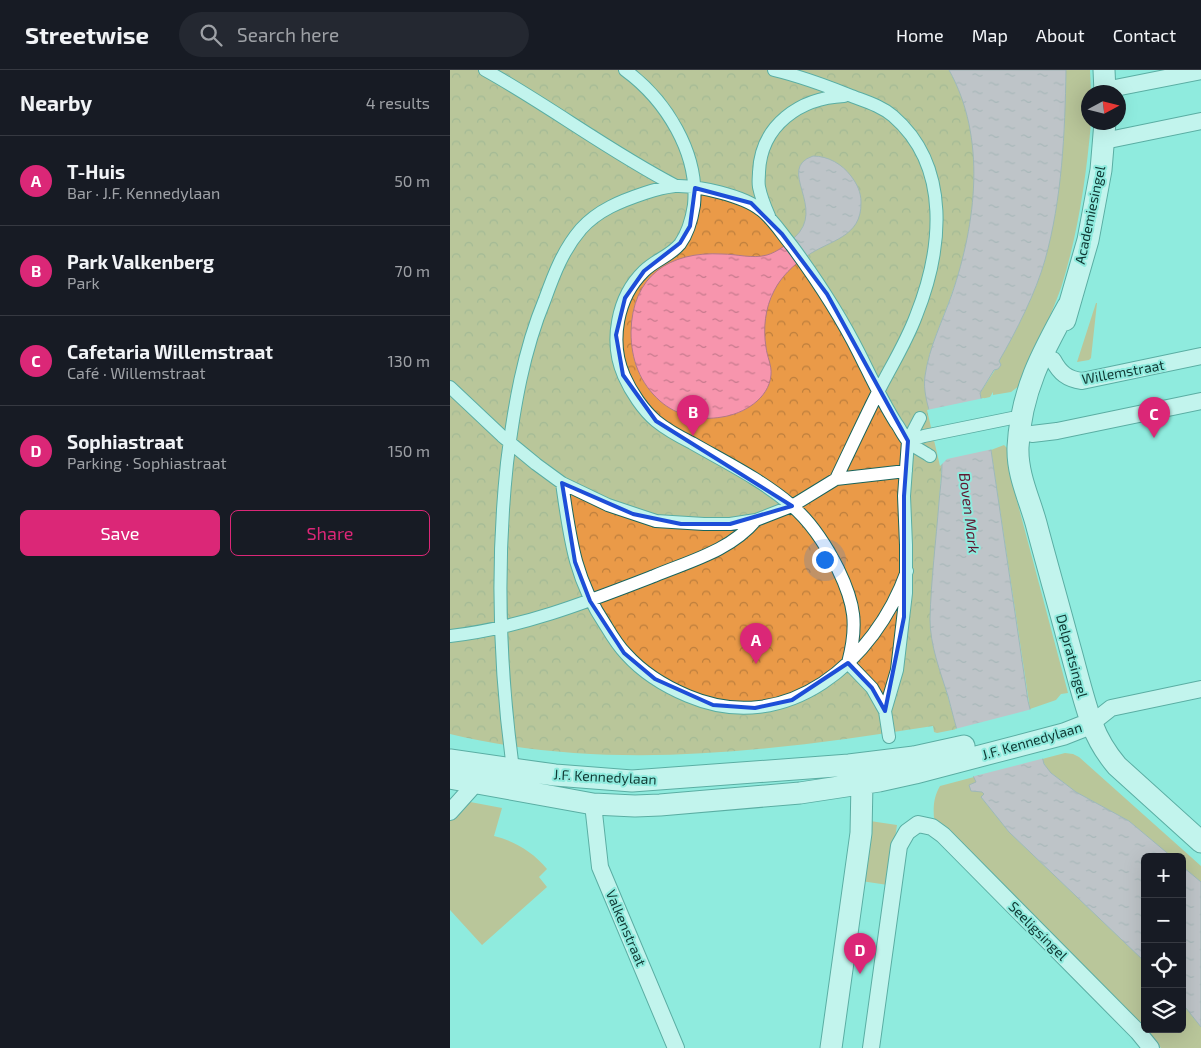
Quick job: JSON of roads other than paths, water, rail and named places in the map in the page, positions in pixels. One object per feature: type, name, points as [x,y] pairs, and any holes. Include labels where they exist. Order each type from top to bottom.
[{"type":"street","points":[[485,70],[542,103],[638,165],[676,186]]},
{"type":"street","points":[[625,70],[650,92],[663,107],[673,124],[691,166],[694,188],[693,212],[690,226],[680,243],[670,253],[644,271],[633,284],[625,298],[619,315],[616,335],[617,353],[623,375],[634,395],[656,421],[770,490],[792,506],[814,532],[834,561],[848,592],[852,607],[855,624],[848,663]]},
{"type":"street","points":[[774,70],[808,80],[880,107],[903,126],[924,158],[934,186],[937,217],[933,258],[917,316],[899,357],[878,392],[836,478]]},
{"type":"street","points":[[1105,84],[1201,71]]},
{"type":"street","points":[[770,220],[759,185],[760,163],[765,143],[775,128],[788,115],[828,97],[852,96]]},
{"type":"street","points":[[1104,132],[1201,121]]},
{"type":"street","name":"Academiesingel","points":[[1025,420],[1040,393],[1053,360],[1088,240],[1101,170],[1104,132]]},
{"type":"street","points":[[513,769],[504,685],[499,576],[500,531],[516,396],[537,318],[554,274],[572,240],[583,227],[610,206],[651,191],[676,186],[716,192],[751,203],[761,210],[782,234],[827,294],[878,392],[908,441],[930,456]]},
{"type":"street","name":"Academiesingel","points":[[1025,420],[1025,396],[1034,372],[1068,306]]},
{"type":"street","name":"Willemstraat","points":[[1053,360],[1062,374],[1082,382],[1201,356]]},
{"type":"street","points":[[450,387],[510,442],[562,483],[608,505],[656,521],[730,524],[756,520],[792,506],[836,478],[906,472]]},
{"type":"street","points":[[908,441],[997,421],[1025,420],[1057,431],[1201,401]]},
{"type":"street","points":[[885,711],[897,670],[905,609],[907,571],[904,496],[908,441],[920,418]]},
{"type":"street","name":"Delpratsingel","points":[[1025,420],[1034,517],[1092,724],[1103,747],[1117,766],[1201,842]]},
{"type":"street","points":[[562,483],[567,524],[575,562],[590,601],[612,636],[624,653],[639,667],[672,690],[713,705],[733,708],[755,708],[792,700],[817,686],[848,663],[864,647],[885,619],[900,591],[907,571]]},
{"type":"street","points":[[450,636],[500,628],[590,601],[714,551],[737,538],[756,520]]},
{"type":"street","points":[[848,663],[872,688],[885,711],[889,737]]},
{"type":"street","points":[[1092,724],[1111,708],[1201,690]]},
{"type":"street","name":"J.F. Kennedylaan","points":[[450,778],[593,804],[670,805],[800,793],[915,773],[956,755],[1046,732],[1092,724]]},
{"type":"street","name":"J.F. Kennedylaan","points":[[450,760],[595,779],[632,781],[956,755]]},
{"type":"street","points":[[593,804],[595,779]]},
{"type":"street","points":[[450,812],[476,783]]},
{"type":"street","points":[[831,1048],[861,833],[862,783]]},
{"type":"street","name":"Valkenstraat","points":[[593,804],[600,867],[676,1048]]},
{"type":"street","name":"Seeligsingel","points":[[871,1048],[899,846],[906,832],[918,824],[932,826],[943,835],[1138,1032],[1151,1048]]},
{"type":"water","name":"Boven Mark","points":[[949,70],[1066,70],[1062,166],[1051,237],[1045,260],[1025,312],[999,361],[1001,365],[998,369],[994,370],[980,393],[991,450],[1028,701],[1044,764],[1051,773],[1076,792],[1129,821],[1167,853],[1141,853],[1141,958],[1009,832],[981,797],[984,794],[982,792],[971,791],[969,785],[976,782],[960,739],[939,668],[930,629],[932,575],[942,464],[939,443],[926,397],[925,376],[933,344],[960,267],[972,210],[973,152],[969,124],[961,96]]},
{"type":"water","points":[[813,156],[824,157],[834,162],[851,176],[857,185],[861,202],[860,214],[856,223],[843,237],[797,263],[784,276],[774,291],[767,311],[765,326],[766,347],[771,375],[769,384],[760,398],[754,404],[738,413],[722,417],[697,418],[681,414],[660,401],[653,394],[638,370],[631,342],[631,332],[633,312],[638,296],[646,282],[657,271],[670,263],[686,257],[703,254],[761,256],[774,252],[788,243],[803,226],[806,214],[799,180],[799,170],[803,162]]},
{"type":"water","points":[[1186,869],[1201,882],[1201,1027],[1186,1008]]},
{"type":"place","name":"Park Valkenberg","points":[[693,436]]},
{"type":"place","name":"Cafetaria Willemstraat","points":[[1154,438]]},
{"type":"place","name":"T-Huis","points":[[756,664]]},
{"type":"place","name":"Sophiastraat","points":[[860,974]]}]
